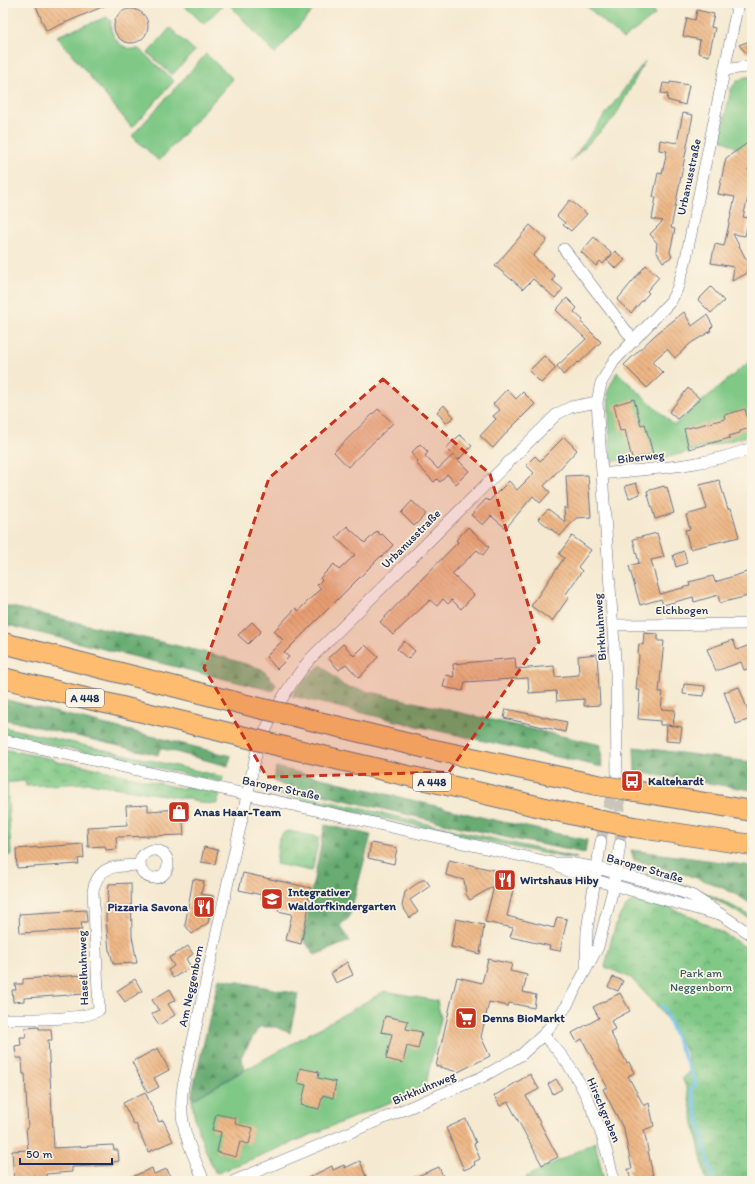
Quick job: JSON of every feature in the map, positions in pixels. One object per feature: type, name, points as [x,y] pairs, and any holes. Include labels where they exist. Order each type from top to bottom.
[{"type":"highway","points":[[3,643],[263,709],[426,748],[598,785],[752,810]]},
{"type":"highway","name":"A 448","points":[[3,678],[592,820],[752,845]]},
{"type":"street","name":"Urbanusstraße","points":[[246,794],[257,750],[280,699],[291,682],[311,658],[557,414],[571,407],[597,402],[606,374],[614,361],[671,301],[677,289],[685,263],[738,3]]},
{"type":"street","points":[[724,70],[745,67],[752,68]]},
{"type":"street","points":[[564,249],[634,341]]},
{"type":"street","name":"Biberweg","points":[[597,402],[602,474],[700,464],[752,448]]},
{"type":"street","name":"Birkhuhnweg","points":[[602,474],[617,703],[617,780]]},
{"type":"street","name":"Elchbogen","points":[[613,625],[752,624]]},
{"type":"street","name":"Baroper Straße","points":[[3,740],[553,863],[569,863],[616,872],[694,896],[752,935]]},
{"type":"street","name":"Am Neggenborn","points":[[204,1181],[186,1140],[180,1103],[246,794]]},
{"type":"street","name":"Birkhuhnweg","points":[[586,968],[587,930],[601,841]]},
{"type":"street","name":"Birkhuhnweg","points":[[234,1181],[482,1077],[521,1055],[543,1035],[566,1007],[598,947],[614,885],[620,844]]},
{"type":"street","name":"Baroper Straße","points":[[553,863],[567,871],[595,880],[722,916]]},
{"type":"street","name":"Haselhuhnweg","points":[[3,1019],[76,1016],[93,1014],[98,1010],[93,891],[94,884],[100,873],[111,867],[140,865]]},
{"type":"street","name":"Hirschgraben","points":[[543,1035],[572,1069],[584,1091],[605,1143],[614,1181]]},
{"type":"highlighted area","points":[[383,379],[490,474],[539,642],[449,772],[267,777],[204,668],[269,478]]},
{"type":"green space","points":[[181,3],[225,3],[204,24]]},
{"type":"green space","points":[[228,3],[319,3],[275,54]]},
{"type":"green space","points":[[583,3],[652,3],[655,15],[623,39]]},
{"type":"green space","points":[[107,17],[111,21],[112,33],[118,42],[128,48],[139,49],[174,81],[132,128],[57,36]]},
{"type":"green space","points":[[170,28],[195,51],[172,75],[148,53]]},
{"type":"green space","points":[[206,54],[233,79],[159,161],[132,136]]},
{"type":"green space","points":[[645,61],[615,117],[570,162]]},
{"type":"green space","points":[[745,77],[752,77],[752,171],[738,149],[720,138],[731,89],[737,81]]},
{"type":"green space","points":[[752,359],[752,435],[669,457],[611,461],[608,390],[617,372],[674,425]]},
{"type":"green space","points":[[3,605],[216,655],[262,669],[276,684],[273,691],[3,624]]},
{"type":"green space","points":[[321,665],[344,686],[601,745],[602,767],[421,727],[292,696],[302,681]]},
{"type":"green space","points":[[3,699],[231,756],[228,766],[160,748],[158,755],[3,719]]},
{"type":"green space","points":[[3,727],[220,776],[223,777],[222,782],[3,734]]},
{"type":"green space","points":[[634,747],[752,762],[752,790],[635,772]]},
{"type":"green space","points":[[3,749],[53,759],[57,762],[82,765],[179,788],[185,788],[185,786],[220,794],[217,804],[199,803],[199,801],[89,783],[26,786],[25,781],[3,783]]},
{"type":"green space","points":[[276,767],[485,818],[587,840],[585,853],[513,839],[284,786],[274,781]]},
{"type":"green space","points":[[3,783],[7,784],[11,855],[3,855]]},
{"type":"green space","points":[[271,788],[577,858],[567,858],[522,849],[270,793]]},
{"type":"green space","points":[[325,825],[371,835],[349,918],[340,925],[350,941],[315,955],[302,938]]},
{"type":"green space","points":[[288,831],[319,837],[312,871],[276,864],[279,837]]},
{"type":"green space","points":[[631,850],[752,866],[752,905],[739,896],[710,883],[634,860]]},
{"type":"green space","points":[[647,872],[688,886],[714,897],[752,917],[752,920],[705,894],[647,874]]},
{"type":"green space","name":"Park am Neggenborn","points":[[634,901],[662,905],[678,911],[711,927],[752,951],[752,1181],[706,1181],[687,1089],[682,1078],[690,1071],[687,1054],[673,1028],[658,1007],[631,978],[605,967],[611,940],[618,920],[622,912]]},
{"type":"green space","points":[[219,978],[298,994],[290,1033],[276,1027],[259,1027],[241,1057],[245,1069],[192,1100],[192,1093]]},
{"type":"green space","points":[[385,991],[437,1001],[441,1018],[425,1088],[218,1173],[215,1172],[195,1119],[192,1100]]},
{"type":"green space","points":[[595,1142],[604,1181],[527,1181],[526,1177]]},
{"type":"building","points":[[35,3],[111,3],[46,31]]},
{"type":"building","points":[[128,9],[134,9],[138,10],[145,16],[148,26],[147,33],[141,40],[134,43],[128,43],[124,42],[117,36],[114,29],[114,23],[115,19],[121,12]]},
{"type":"building","points":[[697,10],[714,14],[711,27],[715,28],[709,56],[698,53],[700,40],[683,36],[687,18],[695,20]]},
{"type":"building","points":[[752,40],[752,51],[746,53],[739,45]]},
{"type":"building","points":[[670,82],[689,85],[685,105],[667,100],[668,94],[661,93],[663,83],[670,84]]},
{"type":"building","points":[[683,113],[693,115],[671,228],[675,229],[670,252],[672,257],[663,262],[656,251],[657,243],[650,234],[663,221],[652,219],[656,197],[653,197],[658,173],[662,174],[667,151],[659,150],[660,140],[677,143]]},
{"type":"building","points":[[752,140],[752,166],[748,169],[752,176],[750,186],[752,192],[749,194],[743,217],[749,218],[745,236],[733,234],[746,259],[752,261],[752,266],[747,269],[746,274],[732,281],[734,267],[711,263],[715,244],[724,246],[735,197],[718,194],[726,158]]},
{"type":"building","points":[[570,200],[587,214],[571,231],[563,225],[565,223],[557,216]]},
{"type":"building","points":[[530,225],[547,240],[533,256],[555,276],[552,280],[563,289],[555,298],[533,279],[523,289],[495,266]]},
{"type":"building","points":[[594,237],[612,254],[603,264],[600,261],[596,266],[581,252]]},
{"type":"building","points":[[615,251],[625,260],[616,269],[607,260]]},
{"type":"building","points":[[646,265],[659,277],[647,291],[649,293],[631,313],[617,300]]},
{"type":"building","points":[[711,287],[724,301],[711,313],[698,300]]},
{"type":"building","points":[[567,298],[577,308],[574,312],[583,320],[581,322],[601,342],[579,363],[578,362],[563,375],[557,366],[586,339],[556,310]]},
{"type":"building","points":[[684,312],[692,326],[707,315],[713,326],[710,329],[711,331],[691,343],[675,358],[667,349],[652,362],[663,373],[647,388],[624,365],[655,335]]},
{"type":"building","points":[[544,356],[556,368],[541,383],[529,371]]},
{"type":"building","points":[[688,388],[700,399],[677,419],[669,412]]},
{"type":"building","points":[[507,389],[516,399],[523,392],[535,404],[493,448],[480,436],[496,419],[493,416],[500,410],[493,404]]},
{"type":"building","points":[[634,399],[641,425],[645,424],[653,454],[632,459],[625,430],[620,431],[614,405]]},
{"type":"building","points":[[444,405],[454,417],[446,423],[437,412]]},
{"type":"building","points":[[378,409],[393,423],[348,467],[334,452]]},
{"type":"building","points":[[745,409],[750,428],[729,436],[730,438],[689,449],[684,429],[725,419],[724,415]]},
{"type":"building","points":[[460,435],[472,446],[458,460],[446,448]]},
{"type":"building","points":[[564,437],[577,450],[544,486],[550,492],[540,503],[533,496],[506,528],[491,516],[483,525],[471,515],[486,499],[489,501],[509,481],[517,490],[534,473],[526,465],[535,456],[540,461]]},
{"type":"building","points":[[420,444],[428,452],[425,456],[438,469],[453,455],[469,471],[456,484],[447,474],[440,482],[437,479],[434,482],[416,463],[418,461],[411,453]]},
{"type":"building","points":[[588,475],[591,517],[576,518],[560,536],[538,519],[548,509],[565,522],[564,507],[568,510],[566,476]]},
{"type":"building","points":[[719,480],[728,509],[731,508],[739,537],[690,549],[685,530],[690,529],[686,515],[707,509],[700,485]]},
{"type":"building","points":[[636,483],[640,494],[629,498],[625,486]]},
{"type":"building","points":[[664,486],[665,488],[667,487],[674,513],[655,519],[647,491]]},
{"type":"building","points":[[412,501],[426,514],[414,526],[401,513]]},
{"type":"building","points":[[347,526],[365,543],[377,531],[393,545],[284,653],[289,657],[277,669],[266,657],[283,640],[274,631],[296,608],[298,611],[321,588],[317,585],[322,580],[320,578],[334,564],[339,570],[355,555],[336,538]]},
{"type":"building","points":[[468,527],[489,547],[483,555],[477,550],[452,574],[474,595],[461,609],[452,600],[448,604],[443,599],[437,606],[430,600],[393,635],[380,622],[458,542],[456,540]]},
{"type":"building","points":[[657,533],[664,557],[651,560],[660,594],[690,586],[689,582],[713,576],[715,582],[752,571],[752,595],[720,603],[718,595],[694,602],[693,597],[663,605],[661,599],[640,605],[629,566],[639,563],[633,539]]},
{"type":"building","points":[[572,536],[591,550],[578,567],[582,571],[566,594],[569,597],[552,621],[531,606],[564,558],[559,554]]},
{"type":"building","points":[[684,551],[687,563],[676,567],[673,555]]},
{"type":"building","points":[[252,622],[261,631],[248,644],[238,635]]},
{"type":"building","points":[[644,633],[658,634],[658,641],[664,641],[659,692],[663,692],[661,709],[675,710],[673,726],[682,727],[680,742],[666,741],[667,725],[660,725],[660,721],[638,719],[640,690],[636,690],[638,654],[639,644],[643,645]]},
{"type":"building","points":[[733,640],[737,650],[752,644],[752,668],[744,670],[741,662],[716,671],[707,649]]},
{"type":"building","points":[[404,641],[415,651],[408,659],[397,649]]},
{"type":"building","points":[[343,644],[354,656],[365,645],[378,657],[359,678],[346,664],[339,670],[328,658]]},
{"type":"building","points":[[597,654],[600,705],[584,706],[584,699],[557,701],[556,691],[529,693],[528,678],[465,682],[463,691],[443,687],[446,675],[454,677],[453,664],[515,658],[516,669],[554,666],[555,677],[579,675],[578,656]]},
{"type":"building","points":[[684,684],[705,686],[704,696],[683,694]]},
{"type":"building","points":[[739,687],[751,719],[736,724],[724,692]]},
{"type":"building","points":[[506,709],[567,722],[565,732],[504,718]]},
{"type":"building","points":[[148,805],[148,811],[182,809],[184,835],[116,837],[117,849],[106,850],[105,846],[88,847],[87,827],[127,825],[126,806]]},
{"type":"building","points":[[371,843],[397,848],[394,864],[368,858]]},
{"type":"building","points":[[83,844],[84,858],[78,859],[79,864],[17,868],[16,849]]},
{"type":"building","points":[[204,847],[218,850],[215,864],[201,862]]},
{"type":"building","points":[[449,860],[511,874],[508,889],[513,890],[507,916],[554,928],[557,917],[567,919],[560,951],[549,949],[550,946],[510,937],[513,928],[485,922],[494,886],[470,900],[466,894],[464,880],[446,875]]},
{"type":"building","points":[[243,873],[311,888],[301,944],[286,940],[292,914],[278,911],[280,903],[261,899],[262,895],[239,890]]},
{"type":"building","points":[[193,879],[204,881],[201,894],[213,896],[208,923],[192,934],[185,925]]},
{"type":"building","points":[[422,880],[426,880],[430,886],[410,900],[418,912],[410,918],[402,906],[405,892]]},
{"type":"building","points":[[131,883],[132,936],[137,963],[113,964],[109,951],[106,918],[109,884]]},
{"type":"building","points":[[86,910],[87,922],[81,922],[82,930],[20,933],[19,914]]},
{"type":"building","points":[[456,919],[484,925],[480,954],[451,947]]},
{"type":"building","points":[[188,946],[193,954],[186,959],[191,967],[173,978],[168,970],[174,966],[169,958]]},
{"type":"building","name":"Denns BioMarkt","points":[[488,959],[512,964],[510,971],[527,975],[523,992],[536,995],[534,1008],[509,1003],[508,1006],[489,1002],[481,1037],[490,1056],[458,1072],[436,1066],[457,977],[482,983]]},
{"type":"building","points":[[347,962],[353,975],[336,983],[331,973]]},
{"type":"building","points":[[84,975],[86,994],[24,998],[24,1001],[13,1002],[12,990],[16,990],[15,984],[23,984],[23,979]]},
{"type":"building","points":[[613,977],[623,981],[618,991],[608,987]]},
{"type":"building","points":[[135,979],[142,991],[125,1002],[117,991]]},
{"type":"building","points":[[170,989],[176,1000],[168,1004],[175,1015],[159,1025],[152,1014],[159,1010],[152,1000]]},
{"type":"building","points":[[620,993],[630,1011],[611,1021],[615,1029],[610,1032],[627,1063],[629,1062],[634,1073],[628,1076],[644,1106],[649,1103],[654,1126],[644,1130],[654,1181],[631,1181],[628,1169],[632,1169],[624,1130],[603,1089],[607,1087],[582,1039],[577,1042],[572,1033],[599,1018],[593,1007]]},
{"type":"building","points":[[385,1016],[408,1021],[406,1029],[422,1032],[418,1049],[407,1046],[403,1063],[386,1059],[392,1034],[381,1032]]},
{"type":"building","points":[[39,1027],[39,1029],[51,1029],[52,1040],[48,1040],[54,1148],[113,1145],[114,1150],[118,1150],[119,1161],[113,1162],[113,1165],[72,1167],[72,1172],[46,1174],[46,1181],[14,1181],[12,1151],[28,1150],[25,1074],[23,1074],[22,1058],[16,1058],[15,1046],[21,1045],[20,1037],[26,1037],[25,1028]]},
{"type":"building","points":[[158,1048],[169,1070],[154,1078],[159,1087],[148,1093],[132,1062]]},
{"type":"building","points":[[300,1068],[319,1072],[318,1078],[336,1082],[333,1098],[323,1095],[319,1109],[301,1105],[306,1085],[297,1083]]},
{"type":"building","points":[[530,1074],[539,1089],[526,1096],[558,1157],[542,1165],[508,1102],[500,1106],[494,1096]]},
{"type":"building","points":[[556,1079],[562,1089],[553,1094],[548,1084]]},
{"type":"building","points":[[145,1092],[159,1122],[163,1120],[173,1141],[148,1152],[136,1124],[134,1125],[123,1103]]},
{"type":"building","points":[[216,1114],[236,1118],[235,1124],[253,1128],[249,1144],[240,1142],[236,1157],[217,1152],[221,1132],[212,1130]]},
{"type":"building","points":[[466,1119],[476,1143],[474,1144],[480,1159],[474,1162],[475,1165],[464,1170],[446,1128]]},
{"type":"building","points":[[360,1161],[366,1177],[357,1181],[302,1181],[332,1166],[333,1170],[344,1165],[345,1168]]},
{"type":"building","points":[[439,1167],[445,1181],[406,1181]]},
{"type":"building","points":[[152,1168],[154,1174],[167,1169],[172,1181],[123,1181]]},
{"type":"waterway","points":[[662,1005],[696,1084],[691,1088],[713,1181]]},
{"type":"tunnel","points":[[601,841],[606,814],[615,784]]},
{"type":"tunnel","points":[[617,784],[621,817],[620,844]]},
{"type":"place","name":"Kaltehardt","points":[[632,781]]},
{"type":"place","name":"Anas Haar-Team","points":[[179,812]]},
{"type":"place","name":"Wirtshaus Hiby","points":[[505,880]]},
{"type":"place","name":"Integrativer Waldorfkindergarten","points":[[272,899]]},
{"type":"place","name":"Pizzaria Savona","points":[[204,907]]},
{"type":"place","name":"Denns BioMarkt","points":[[466,1018]]}]
